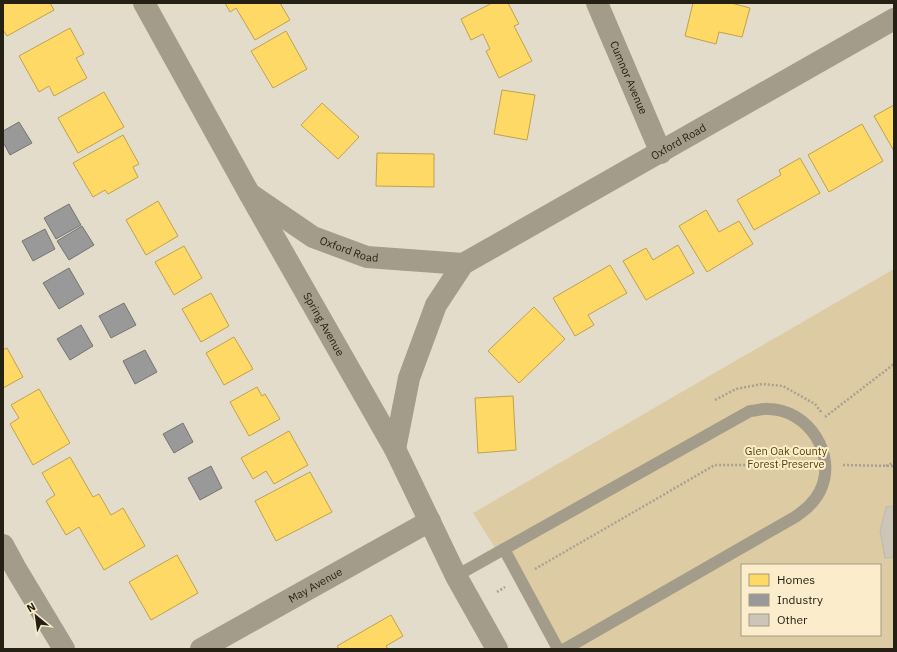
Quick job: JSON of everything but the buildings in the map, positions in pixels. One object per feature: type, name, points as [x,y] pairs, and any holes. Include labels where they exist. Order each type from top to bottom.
[{"type":"street","name":"Spring Avenue","points":[[144,3],[249,193],[395,448],[456,576],[497,649]]},
{"type":"street","name":"Cumnor Avenue","points":[[597,3],[661,153]]},
{"type":"street","name":"Oxford Road","points":[[395,448],[409,378],[436,306],[463,264],[661,153],[894,19]]},
{"type":"street","name":"Oxford Road","points":[[249,193],[313,237],[367,257],[463,264]]},
{"type":"street","name":"May Avenue","points":[[201,649],[430,521]]},
{"type":"street","points":[[3,545],[64,649]]},
{"type":"lane","points":[[456,576],[750,411],[768,408],[787,412],[804,421],[816,436],[824,453],[825,472],[820,490],[810,506],[795,517],[565,649]]},
{"type":"lane","points":[[504,549],[558,649]]},
{"type":"path","points":[[825,418],[894,364]]},
{"type":"path","points":[[886,466],[894,462]]},
{"type":"path","points":[[497,592],[715,465],[894,466]]},
{"type":"green space","name":"Glen Oak County Forest Preserve","points":[[894,269],[894,649],[559,649],[473,513]]}]
